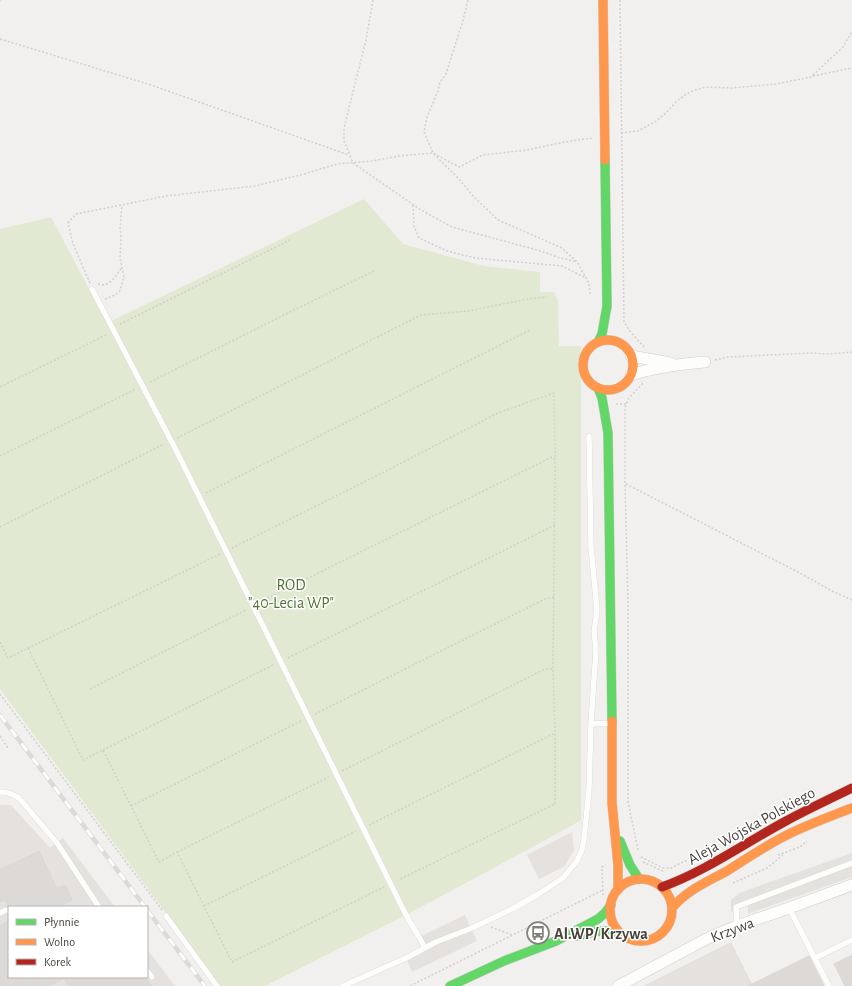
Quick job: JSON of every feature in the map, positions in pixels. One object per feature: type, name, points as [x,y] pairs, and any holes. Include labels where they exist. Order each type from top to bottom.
[{"type":"street","points":[[598,342],[602,334],[607,306],[603,0]]},
{"type":"street","points":[[607,306],[613,334],[632,356],[648,364],[705,362]]},
{"type":"street","points":[[613,334],[607,340],[598,342],[590,347],[586,351],[583,362],[586,379],[598,388],[613,390],[615,396]]},
{"type":"street","points":[[608,433],[615,396],[628,380],[633,369],[632,356]]},
{"type":"street","points":[[631,375],[648,364]]},
{"type":"street","points":[[598,388],[602,398],[608,433],[612,802],[619,878],[618,890]]},
{"type":"street","name":"Aleja Wojska Polskiego","points":[[662,887],[681,880],[709,866],[782,823],[852,788]]},
{"type":"street","name":"Aleja Wojska Polskiego","points":[[672,908],[683,895],[689,891],[720,875],[774,842],[796,831],[852,808]]},
{"type":"street","points":[[615,828],[630,865],[639,879]]},
{"type":"street","points":[[450,986],[504,961],[556,941],[598,919],[611,905],[618,890],[627,883],[639,879],[651,881],[662,887],[669,896],[672,914],[669,925],[665,931],[649,941],[632,940],[614,931],[604,930],[556,941]]},
{"type":"street","name":"Krzywa","points":[[618,986],[704,940],[737,926],[852,885]]},
{"type":"street","points":[[611,905],[611,918],[616,929],[621,934]]},
{"type":"lane","points":[[94,286],[114,331],[254,606],[406,915],[425,948]]},
{"type":"lane","points":[[343,986],[436,942],[482,924],[537,895],[563,878],[577,861],[582,850],[589,790],[591,724],[596,650],[594,632],[597,610],[591,547],[589,436]]},
{"type":"lane","points":[[591,724],[612,723]]},
{"type":"lane","points":[[0,792],[7,792],[19,798],[57,843],[98,906]]},
{"type":"lane","points":[[737,926],[736,907],[852,863]]},
{"type":"lane","points":[[790,908],[829,986]]},
{"type":"lane","points":[[166,916],[217,986]]},
{"type":"lane","points":[[815,958],[852,940]]},
{"type":"lane","points":[[148,972],[152,977]]},
{"type":"path","points":[[373,0],[366,40],[344,128],[344,141],[353,163],[413,205],[452,227],[577,262]]},
{"type":"path","points":[[468,0],[446,74],[440,82],[438,91],[427,117],[424,132],[433,153],[458,178],[474,197],[498,220],[562,248],[577,262],[589,283],[590,294]]},
{"type":"path","points":[[620,0],[624,321],[627,329],[648,351],[648,377],[637,391],[629,398],[625,407],[628,605],[628,796],[630,815],[636,840]]},
{"type":"path","points":[[811,77],[843,47],[852,32]]},
{"type":"path","points":[[0,39],[151,85],[350,155]]},
{"type":"path","points":[[621,133],[638,131],[654,122],[677,101],[686,94],[695,90],[706,87],[732,88],[776,84],[852,68]]},
{"type":"path","points":[[122,205],[120,258],[124,277],[120,291],[115,295],[104,299],[88,278],[73,244],[68,223],[76,214],[166,196],[255,186],[337,164],[433,153],[459,167],[482,155],[527,150],[564,142],[605,136]]},
{"type":"path","points":[[413,205],[414,226],[419,238],[447,251],[475,258],[562,266],[587,279]]},
{"type":"path","points":[[0,387],[114,331],[120,324],[290,240]]},
{"type":"path","points":[[94,286],[107,284],[122,267]]},
{"type":"path","points":[[0,456],[374,271]]},
{"type":"path","points":[[0,526],[421,315],[468,312],[528,299],[547,297]]},
{"type":"path","points":[[199,497],[530,330]]},
{"type":"path","points":[[705,362],[728,357],[852,352]]},
{"type":"path","points":[[0,642],[8,658],[386,472],[498,413],[554,393],[555,525],[553,669],[555,804],[232,962],[177,852]]},
{"type":"path","points":[[90,689],[552,457],[555,460]]},
{"type":"path","points":[[625,483],[852,600]]},
{"type":"path","points":[[28,648],[84,760],[555,525]]},
{"type":"path","points":[[131,806],[544,599],[554,597]]},
{"type":"path","points":[[103,750],[159,862],[545,669],[553,669]]},
{"type":"path","points":[[0,694],[166,916]]},
{"type":"path","points":[[204,906],[555,733]]},
{"type":"path","points":[[0,736],[8,748]]},
{"type":"path","points":[[410,986],[603,890]]},
{"type":"path","points":[[482,924],[513,935]]},
{"type":"shaded area","points":[[0,805],[11,805],[50,848],[63,838],[114,906],[8,906],[8,978],[148,978],[148,950],[175,986],[0,986]]},
{"type":"shaded area","points":[[572,832],[574,850],[564,867],[539,879],[527,855]]},
{"type":"shaded area","points":[[852,853],[852,877],[748,914],[748,906],[731,912],[731,900],[739,893]]},
{"type":"shaded area","points":[[465,915],[477,941],[412,972],[406,958],[425,948],[419,937]]},
{"type":"shaded area","points":[[731,942],[753,986],[643,986]]},
{"type":"green space","name":"ROD \"40-Lecia WP\"","points":[[364,199],[403,244],[484,266],[540,272],[540,292],[554,292],[558,300],[559,346],[581,346],[581,820],[406,915],[265,986],[220,986],[0,689],[0,229],[51,217],[107,323]]},
{"type":"building","points":[[39,851],[57,889],[65,885],[72,900],[60,906],[8,906],[5,900],[0,902],[0,870]]},
{"type":"building","points":[[8,922],[8,978],[64,978],[49,986],[0,986],[0,926]]},
{"type":"building","points":[[852,955],[852,986],[845,986],[834,964]]},
{"type":"building","points":[[809,956],[824,986],[748,986]]},
{"type":"building","points":[[64,978],[146,978],[152,986],[68,986]]},
{"type":"railway","points":[[0,715],[144,906]]},
{"type":"railway","points":[[148,911],[205,986]]},
{"type":"traffic: fast","points":[[598,342],[602,334],[607,306],[605,160]]},
{"type":"traffic: fast","points":[[598,388],[602,398],[608,433],[612,721]]},
{"type":"traffic: fast","points":[[620,841],[630,865],[639,879]]},
{"type":"traffic: fast","points":[[450,986],[504,961],[556,941],[598,919],[611,905]]},
{"type":"traffic: fast","points":[[577,936],[604,931],[621,934]]},
{"type":"traffic: slow","points":[[603,0],[605,160]]},
{"type":"traffic: slow","points":[[603,340],[613,340],[626,347],[633,360],[633,365],[633,370],[626,383],[613,390],[603,390],[594,386],[587,379],[583,370],[583,360],[587,351],[594,344],[603,340]]},
{"type":"traffic: slow","points":[[612,721],[612,803],[618,865],[618,890]]},
{"type":"traffic: slow","points":[[672,908],[691,891],[778,840],[809,825],[852,808]]},
{"type":"traffic: slow","points":[[635,879],[647,879],[663,888],[670,898],[672,910],[670,922],[663,932],[647,941],[635,941],[624,936],[615,927],[610,916],[610,904],[615,893],[624,884],[635,879]]},
{"type":"traffic: jam","points":[[662,887],[694,873],[771,829],[852,788]]},
{"type":"place","name":"Al.WP/ Krzywa","points":[[538,933]]}]
